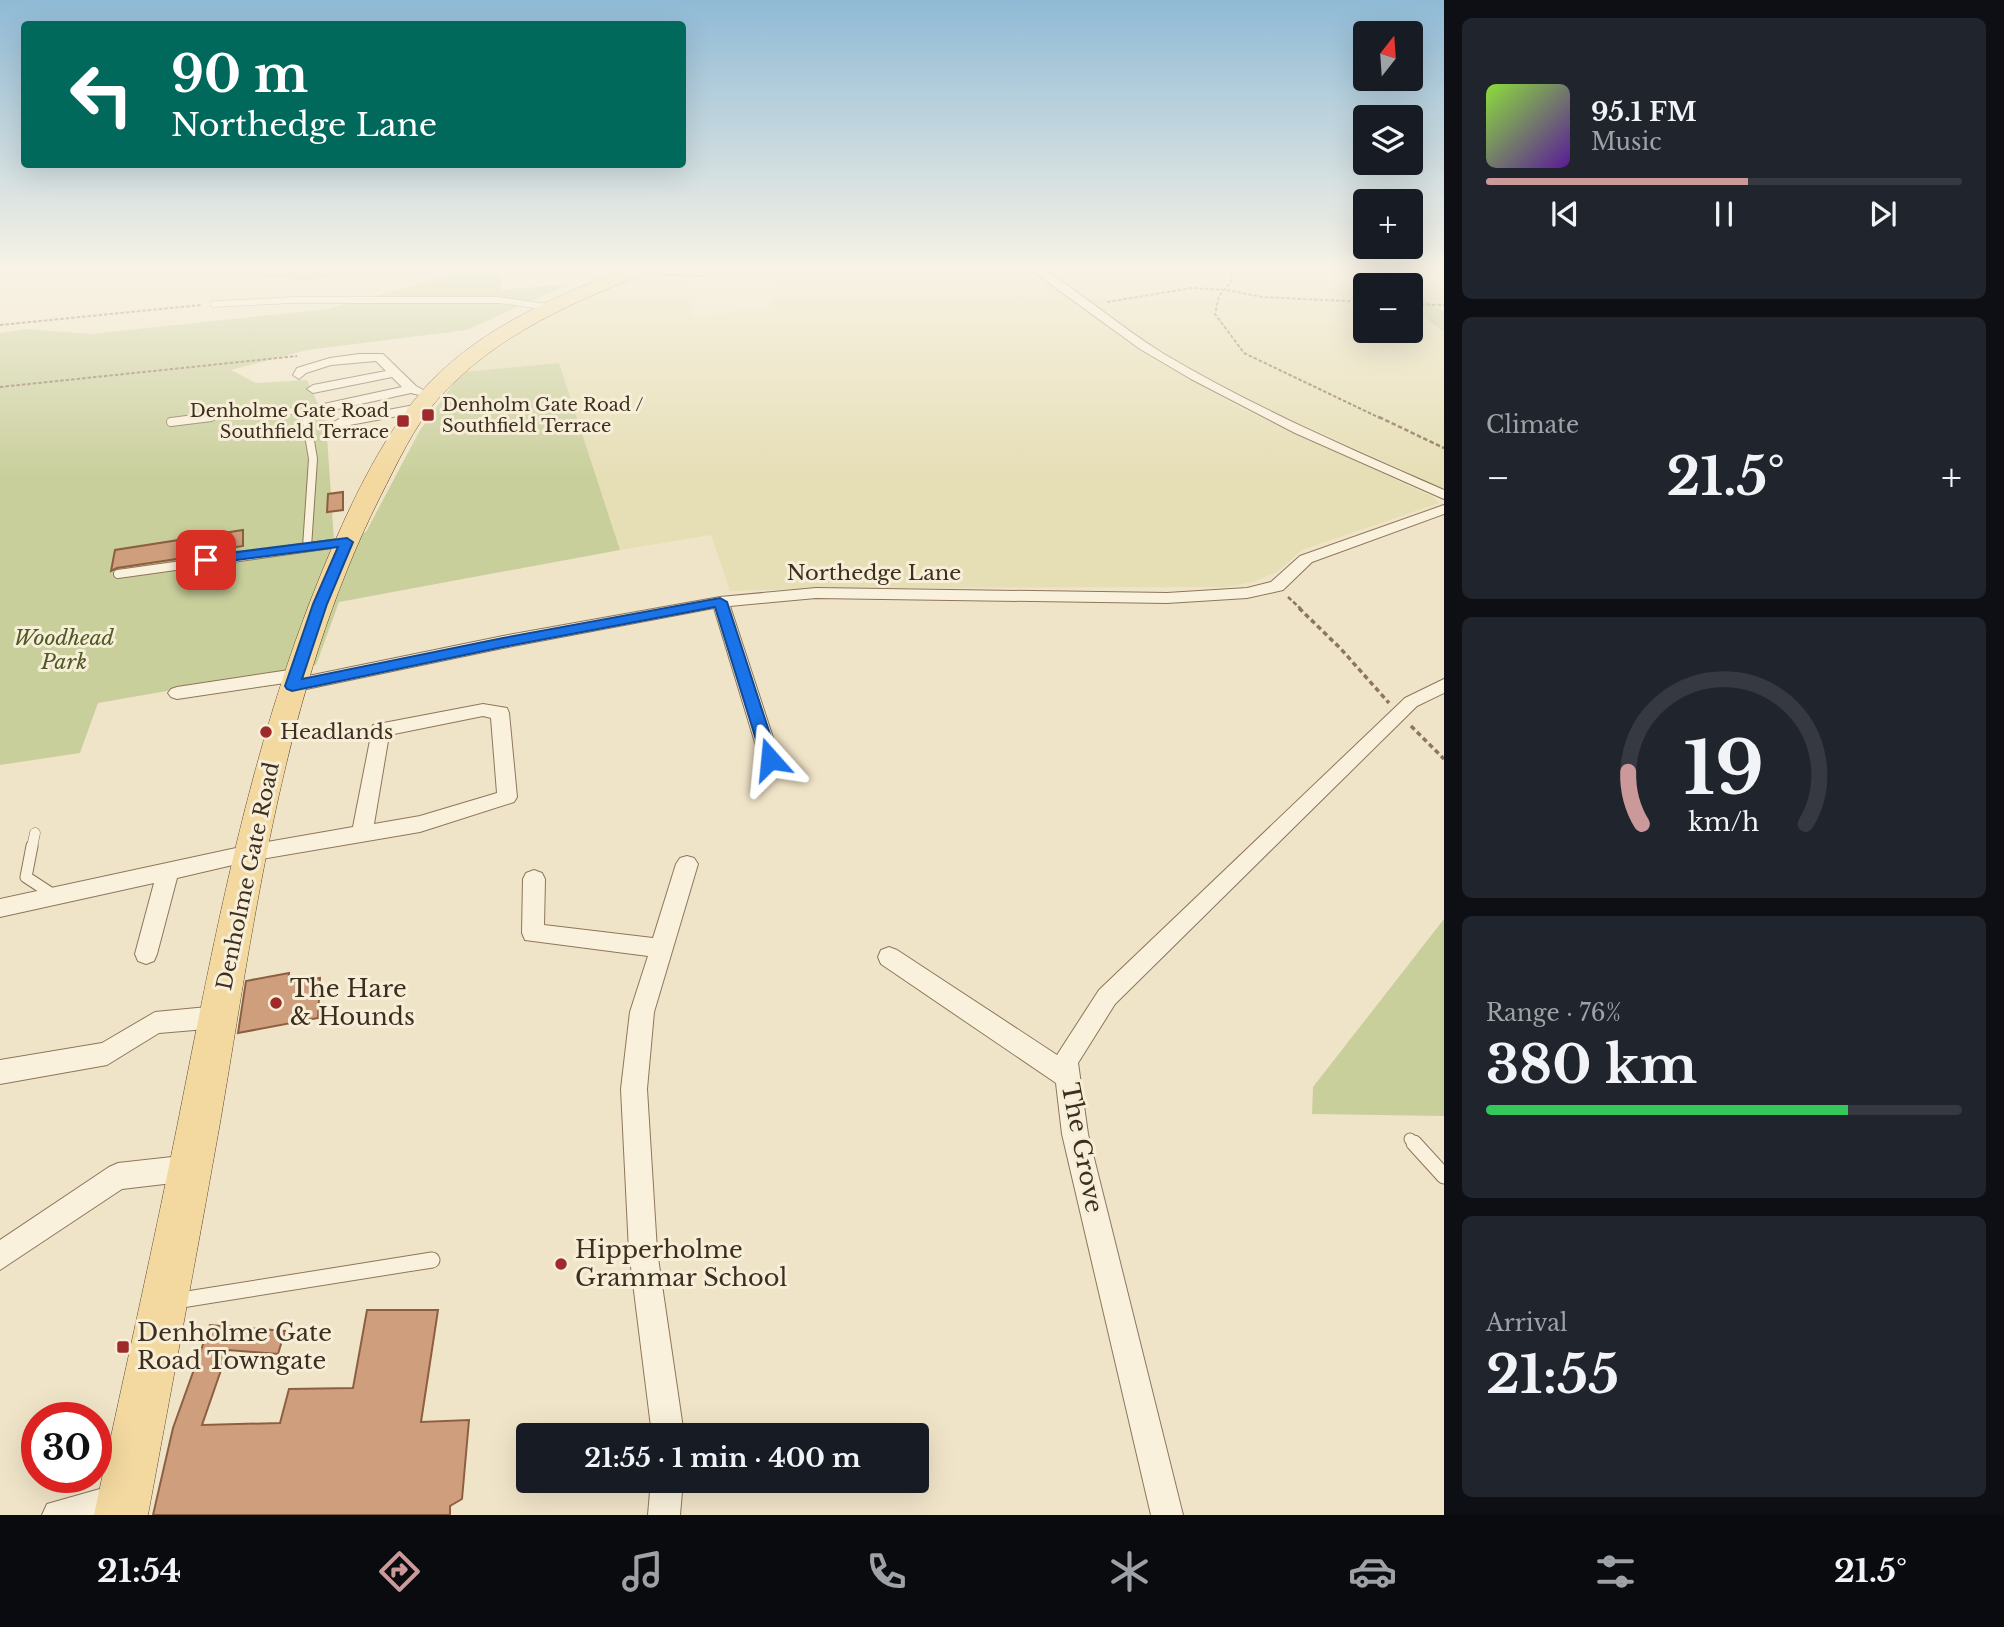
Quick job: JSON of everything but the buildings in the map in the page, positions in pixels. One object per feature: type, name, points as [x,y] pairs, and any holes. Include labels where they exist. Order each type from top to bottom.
[{"type":"main road","name":"Denholme Gate Road","points":[[123,1506],[259,807],[294,680],[320,604],[373,482],[420,397],[496,336]]},
{"type":"street","points":[[1130,336],[1157,355],[1205,382],[1444,495]]},
{"type":"street","points":[[299,375],[301,371],[325,362],[360,356],[379,357],[420,397]]},
{"type":"street","points":[[313,389],[395,373]]},
{"type":"street","points":[[324,408],[420,397]]},
{"type":"street","points":[[339,423],[420,397]]},
{"type":"street","points":[[1278,586],[1306,559],[1444,509]]},
{"type":"street","name":"Northedge Lane","points":[[177,693],[294,680],[720,602],[817,593],[1167,598],[1247,593],[1278,586]]},
{"type":"street","points":[[720,602],[770,759]]},
{"type":"street","name":"The Grove","points":[[1167,1515],[1075,1134],[1066,1062],[1107,997],[1404,708],[1444,685]]},
{"type":"street","points":[[0,908],[250,853],[421,824],[507,797],[500,713],[483,709],[380,730],[362,834]]},
{"type":"street","points":[[666,1423],[643,1251],[634,1089],[642,1012],[687,864]]},
{"type":"street","points":[[146,954],[168,871]]},
{"type":"street","points":[[534,879],[533,933],[660,948]]},
{"type":"street","points":[[889,957],[1068,1077]]},
{"type":"street","points":[[0,1072],[107,1054],[156,1023],[218,1017]]},
{"type":"street","points":[[0,1256],[118,1176],[190,1168]]},
{"type":"street","points":[[664,1515],[666,1493]]},
{"type":"street","points":[[58,1515],[123,1506]]},
{"type":"lane","points":[[171,422],[273,409],[304,412],[311,425],[313,509],[307,547]]},
{"type":"lane","points":[[118,574],[347,542]]},
{"type":"lane","points":[[35,833],[26,877],[56,896]]},
{"type":"lane","points":[[1409,1139],[1444,1175]]},
{"type":"lane","points":[[164,1302],[432,1260]]},
{"type":"path","points":[[1231,336],[1244,353],[1444,448]]},
{"type":"path","points":[[0,387],[305,356]]},
{"type":"path","points":[[1278,586],[1372,682],[1404,708],[1444,760]]},
{"type":"shaded area","points":[[510,336],[1119,336],[1243,409],[1433,497],[1439,503],[1302,550],[1277,572],[1253,582],[1226,587],[833,588],[730,591],[711,535],[620,550],[559,363],[462,372]]},
{"type":"shaded area","points":[[1137,336],[1353,336],[1353,343],[1423,343],[1423,336],[1444,336],[1444,489],[1222,388]]},
{"type":"green space","name":"Woodhead Park","points":[[0,336],[421,336],[307,350],[231,370],[256,383],[307,380],[326,421],[334,540],[366,532],[420,430],[462,372],[559,363],[620,550],[339,602],[316,665],[98,703],[80,753],[0,765]]},
{"type":"green space","points":[[1444,919],[1444,1116],[1312,1114],[1313,1087]]},
{"type":"place","name":"Denholm Gate Road / Southfield Terrace","points":[[428,415]]},
{"type":"place","name":"Denholme Gate Road Southfield Terrace","points":[[403,421]]},
{"type":"place","name":"Headlands","points":[[266,732]]},
{"type":"place","name":"The Hare & Hounds","points":[[276,1003]]},
{"type":"place","name":"Hipperholme Grammar School","points":[[561,1264]]},
{"type":"place","name":"Denholme Gate Road Towngate","points":[[123,1347]]},
{"type":"route","points":[[206,560],[347,542],[320,604],[292,686],[503,642],[720,602],[770,759]]}]
